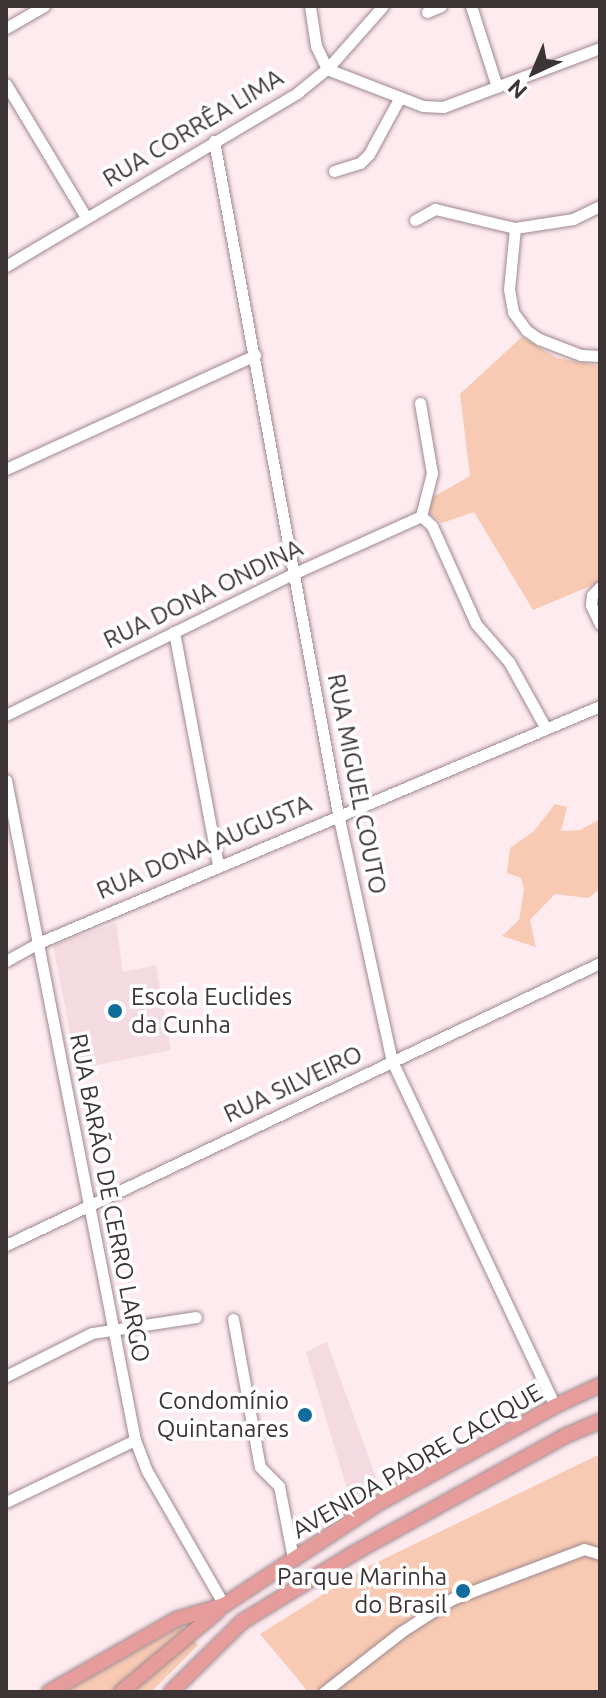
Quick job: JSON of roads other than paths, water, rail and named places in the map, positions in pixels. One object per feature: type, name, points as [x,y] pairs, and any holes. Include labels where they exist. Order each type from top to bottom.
[{"type":"main road","name":"AVENIDA PADRE CACIQUE","points":[[49,1692],[177,1619],[224,1605],[377,1504],[555,1406],[600,1385]]},
{"type":"main road","name":"AVENIDA PADRE CACIQUE","points":[[171,1692],[243,1621],[354,1553],[567,1435],[600,1421]]},
{"type":"main road","points":[[121,1692],[224,1605]]},
{"type":"street","points":[[6,28],[44,6]]},
{"type":"street","points":[[310,6],[316,46],[327,69],[399,99],[443,107],[600,48]]},
{"type":"street","name":"RUA CORRÊA LIMA","points":[[6,266],[297,93],[327,69],[383,6]]},
{"type":"street","points":[[427,12],[441,6]]},
{"type":"street","points":[[471,6],[497,87]]},
{"type":"street","points":[[6,84],[86,217]]},
{"type":"street","points":[[334,171],[360,163],[369,154],[399,99]]},
{"type":"street","name":"RUA MIGUEL COUTO","points":[[214,141],[338,814],[392,1061],[555,1406]]},
{"type":"street","points":[[415,220],[435,209],[515,228],[573,219],[600,206]]},
{"type":"street","points":[[515,228],[509,289],[513,312],[526,330],[539,339],[581,355],[600,356]]},
{"type":"street","points":[[6,469],[255,355]]},
{"type":"street","points":[[420,403],[432,473],[421,516],[432,526],[476,624],[509,662],[545,727]]},
{"type":"street","name":"RUA DONA ONDINA","points":[[6,715],[295,573],[421,516]]},
{"type":"street","points":[[596,591],[591,605],[600,624]]},
{"type":"street","points":[[174,632],[218,865]]},
{"type":"street","name":"RUA DONA AUGUSTA","points":[[6,961],[38,943],[218,865],[600,706]]},
{"type":"street","name":"RUA BARÃO DE CERRO LARGO","points":[[6,780],[135,1440],[147,1471],[224,1605]]},
{"type":"street","name":"RUA SILVEIRO","points":[[6,1245],[600,963]]},
{"type":"street","points":[[6,1376],[92,1333],[196,1317]]},
{"type":"street","points":[[233,1319],[260,1467],[279,1486],[293,1558]]},
{"type":"street","points":[[6,1502],[135,1440]]},
{"type":"street","points":[[324,1692],[401,1632],[452,1599],[584,1549],[600,1554]]},
{"type":"place","name":"Escola Euclides da Cunha","points":[[115,1011]]},
{"type":"place","name":"Condomínio Quintanares","points":[[305,1415]]},
{"type":"place","name":"Parque Marinha do Brasil","points":[[463,1591]]}]
